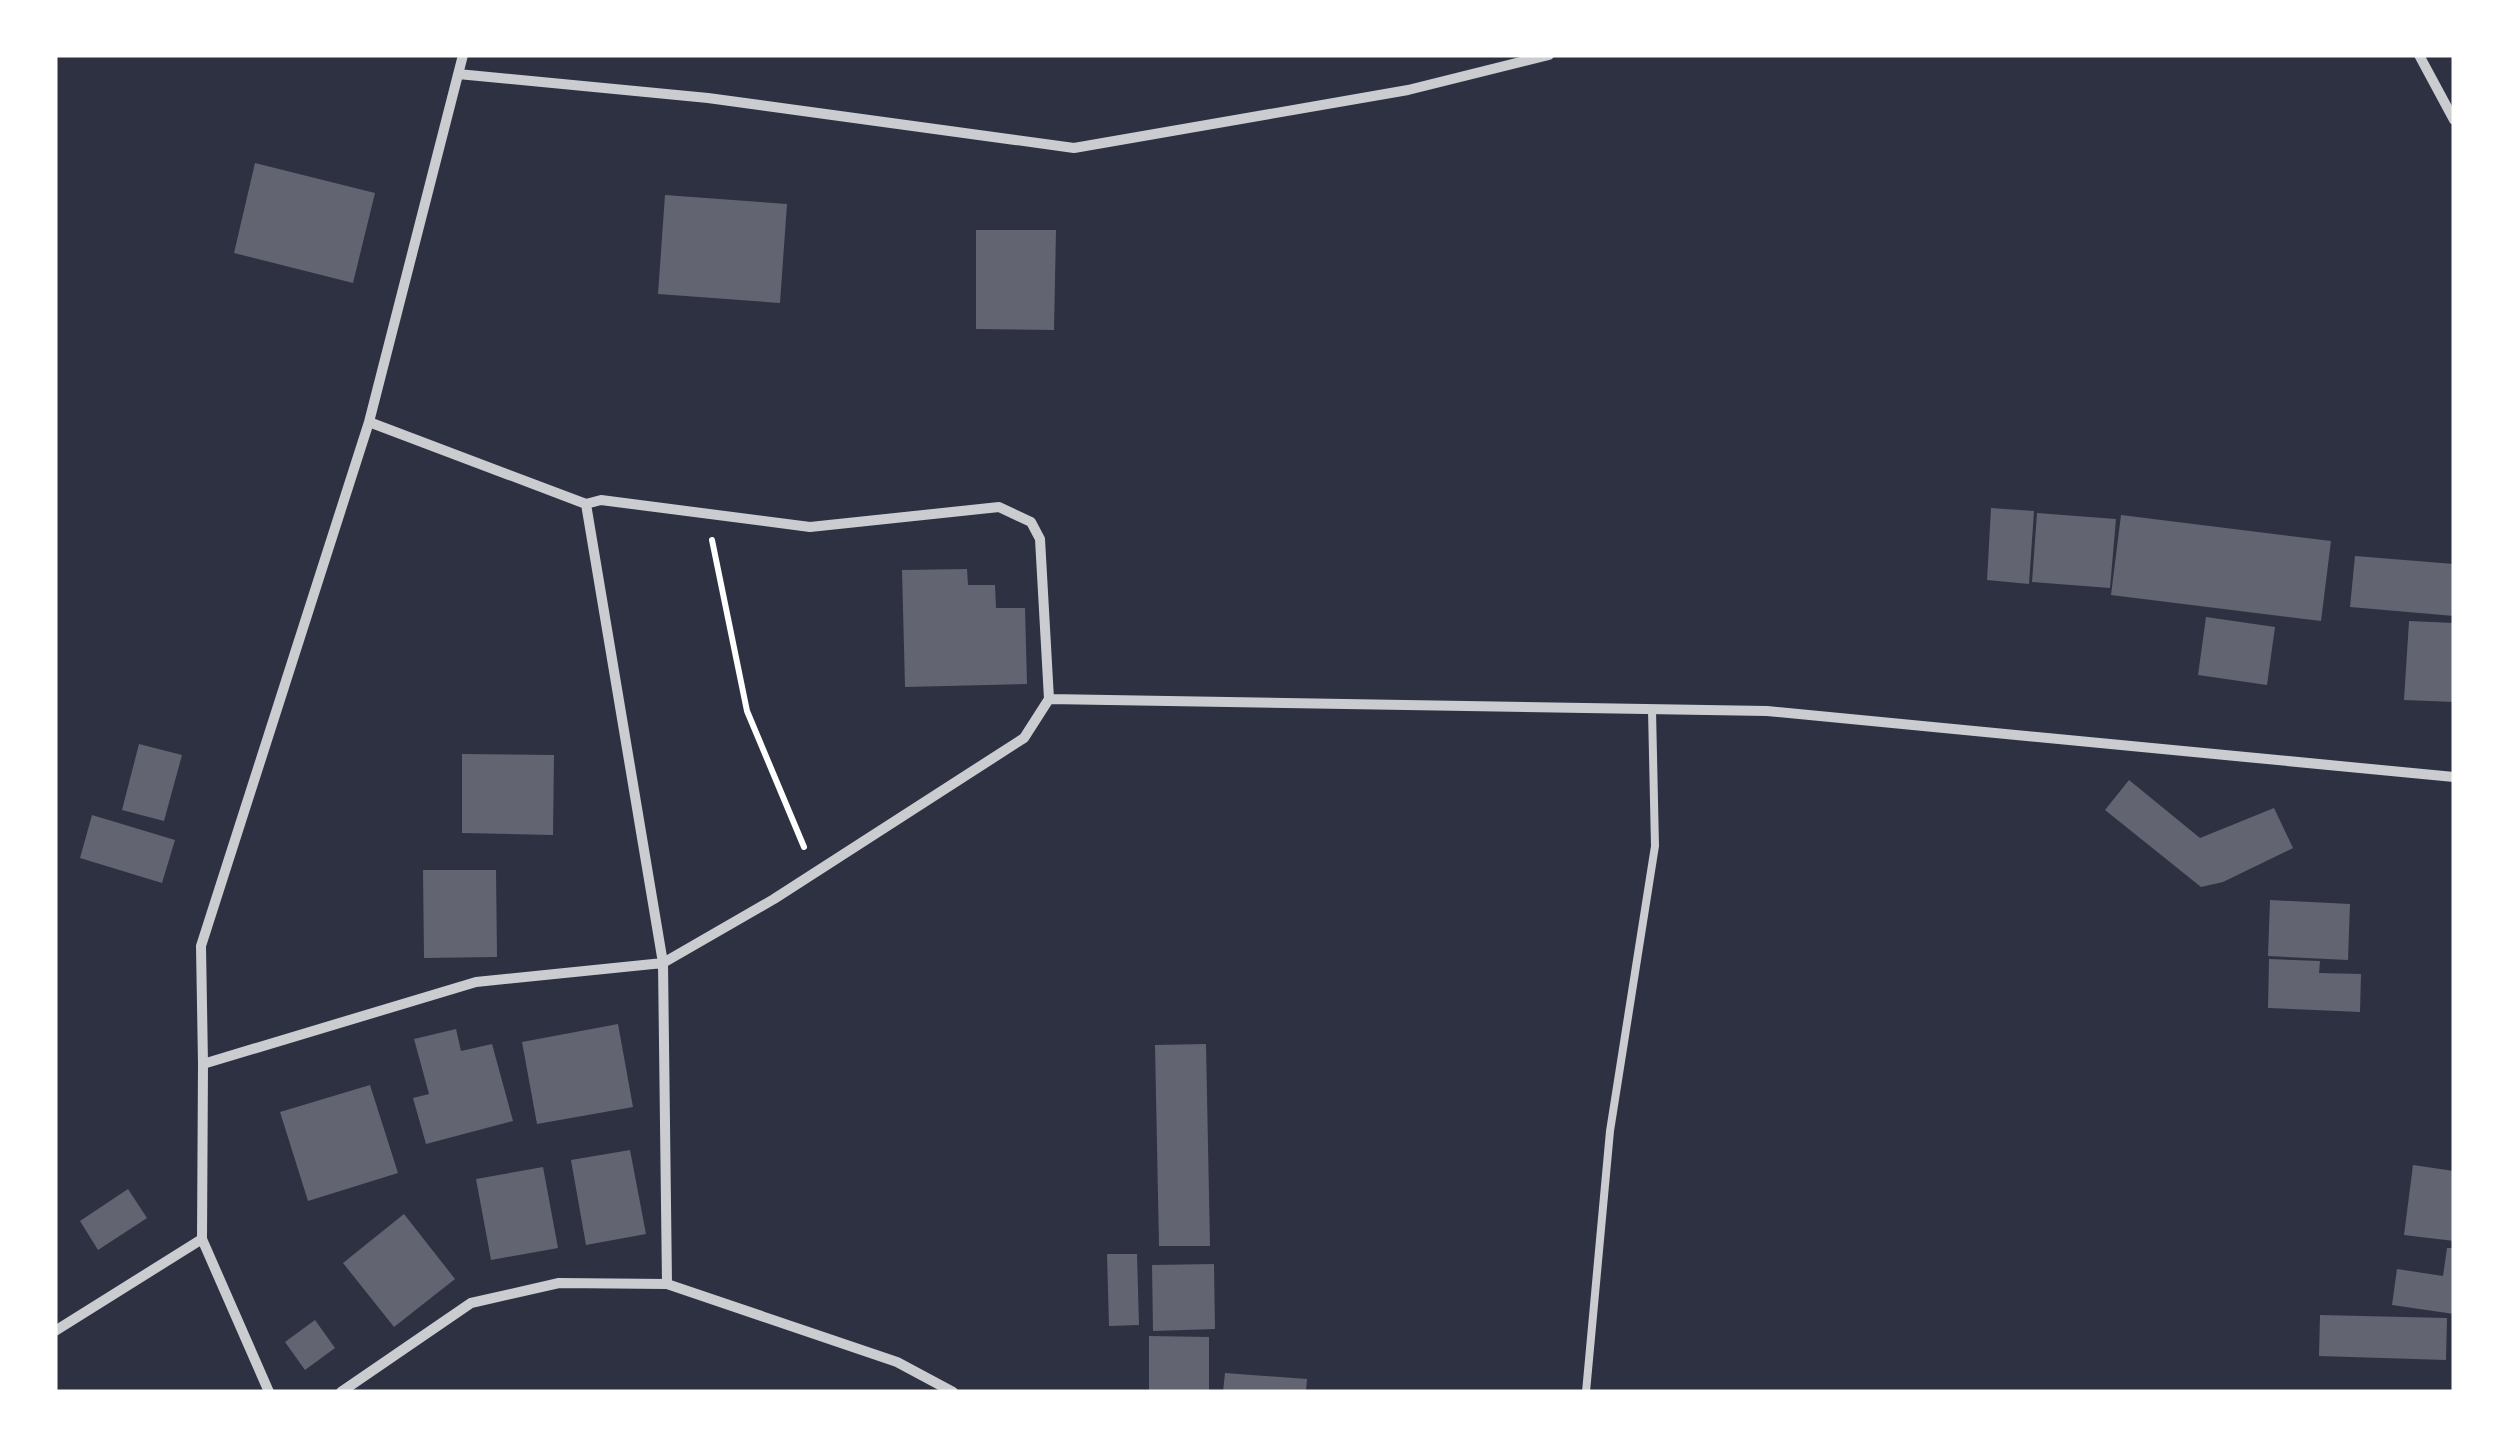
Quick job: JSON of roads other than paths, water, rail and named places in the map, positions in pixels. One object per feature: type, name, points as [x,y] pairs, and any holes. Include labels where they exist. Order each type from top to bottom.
[{"type":"street","points":[[269,1392],[202,1239],[201,946],[369,422],[463,55]]},
{"type":"street","points":[[458,74],[708,98],[1074,148],[1408,90],[1549,55]]},
{"type":"street","points":[[2418,55],[2454,120]]},
{"type":"street","points":[[203,1064],[476,982],[663,963],[1024,738],[1049,699],[1040,540],[1031,522],[998,507],[810,528],[601,500],[586,504],[369,422]]},
{"type":"street","points":[[586,504],[663,963],[668,1284]]},
{"type":"street","points":[[1049,699],[1768,711],[2454,777]]},
{"type":"street","points":[[55,1330],[202,1239]]},
{"type":"street","points":[[340,1392],[471,1303],[559,1283],[668,1284],[897,1362],[953,1392]]},
{"type":"lane","points":[[1586,1392],[1610,1130],[1655,846],[1652,710]]}]
